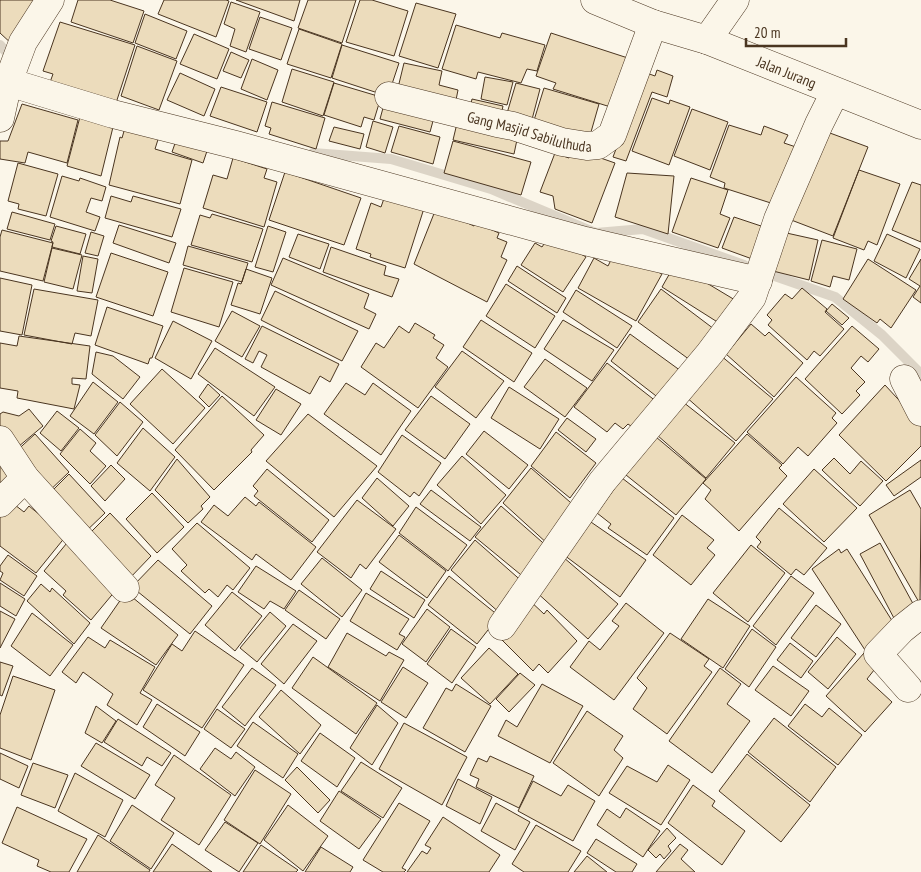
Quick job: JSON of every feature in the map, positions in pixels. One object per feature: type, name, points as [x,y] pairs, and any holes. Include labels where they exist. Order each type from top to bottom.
[{"type":"street","points":[[0,118],[8,82],[23,42],[50,0]]},
{"type":"street","name":"Jalan Jurang","points":[[595,0],[653,24],[707,40],[921,125]]},
{"type":"street","points":[[707,40],[735,0]]},
{"type":"street","name":"Gang Masjid Sabilulhuda","points":[[389,96],[514,126],[562,142],[587,146],[598,145],[612,135],[653,24]]},
{"type":"street","points":[[8,82],[113,114],[236,145],[585,241],[758,281]]},
{"type":"street","points":[[502,626],[602,482],[710,353],[752,297],[778,219],[835,92]]},
{"type":"street","points":[[904,379],[921,412]]},
{"type":"street","points":[[0,440],[25,478],[125,588]]},
{"type":"street","points":[[0,503],[25,478]]},
{"type":"street","points":[[908,688],[878,654],[902,629],[921,614]]},
{"type":"building","points":[[0,0],[43,0],[13,45],[0,33]]},
{"type":"building","points":[[78,0],[110,0],[144,11],[133,43],[71,22]]},
{"type":"building","points":[[164,0],[229,1],[216,37],[158,14]]},
{"type":"building","points":[[236,0],[300,0],[294,21]]},
{"type":"building","points":[[308,0],[356,0],[342,43],[298,28]]},
{"type":"building","points":[[360,0],[372,0],[408,11],[394,56],[346,42]]},
{"type":"building","points":[[231,2],[260,12],[246,52],[230,46],[235,29],[224,24]]},
{"type":"building","points":[[416,3],[456,14],[438,68],[399,56]]},
{"type":"building","points":[[145,14],[187,31],[176,59],[135,43]]},
{"type":"building","points":[[260,17],[292,28],[281,60],[249,49]]},
{"type":"building","points":[[60,22],[135,45],[115,106],[49,85],[53,74],[43,71]]},
{"type":"building","points":[[456,25],[500,38],[502,33],[545,45],[537,71],[527,69],[521,83],[478,72],[476,79],[442,69]]},
{"type":"building","points":[[299,29],[342,44],[331,78],[287,64]]},
{"type":"building","points":[[551,33],[634,60],[617,109],[553,89],[556,83],[536,76]]},
{"type":"building","points":[[194,34],[229,49],[217,79],[180,64]]},
{"type":"building","points":[[342,45],[399,63],[391,87],[381,94],[332,78]]},
{"type":"building","points":[[137,46],[177,61],[159,110],[121,96]]},
{"type":"building","points":[[231,52],[249,60],[241,78],[223,71]]},
{"type":"building","points":[[252,59],[278,70],[267,100],[241,89]]},
{"type":"building","points":[[404,63],[442,71],[439,85],[458,90],[454,110],[396,96]]},
{"type":"building","points":[[292,69],[334,82],[323,116],[282,102]]},
{"type":"building","points":[[657,70],[673,76],[667,97],[652,92],[626,161],[613,157],[640,85],[641,71],[655,76]]},
{"type":"building","points":[[180,73],[215,89],[204,116],[167,100]]},
{"type":"building","points":[[485,77],[513,82],[507,105],[481,99]]},
{"type":"building","points":[[334,83],[381,97],[374,120],[364,117],[361,127],[324,115]]},
{"type":"building","points":[[516,83],[540,89],[530,127],[505,120]]},
{"type":"building","points":[[221,87],[267,102],[257,132],[210,116]]},
{"type":"building","points":[[544,88],[599,104],[591,132],[566,140],[531,130]]},
{"type":"building","points":[[386,97],[436,110],[430,132],[380,119]]},
{"type":"building","points":[[652,98],[669,104],[670,100],[690,107],[669,165],[632,151]]},
{"type":"building","points":[[472,99],[503,106],[500,120],[469,113]]},
{"type":"building","points":[[272,102],[325,118],[316,149],[269,134],[271,128],[265,126]]},
{"type":"building","points":[[22,104],[78,120],[67,163],[28,152],[25,163],[0,159],[0,141],[8,141]]},
{"type":"building","points":[[692,109],[728,122],[710,170],[674,156]]},
{"type":"building","points":[[81,113],[114,123],[101,176],[67,166]]},
{"type":"building","points":[[459,115],[519,130],[514,154],[453,140]]},
{"type":"building","points":[[127,121],[161,130],[155,149],[192,160],[180,204],[109,185],[120,137],[122,138]]},
{"type":"building","points":[[373,121],[393,127],[385,153],[366,147]]},
{"type":"building","points":[[729,125],[761,135],[764,126],[788,135],[784,143],[799,148],[777,205],[724,188],[725,183],[710,177]]},
{"type":"building","points":[[399,126],[440,137],[433,164],[391,152]]},
{"type":"building","points":[[334,127],[364,134],[360,149],[329,141]]},
{"type":"building","points":[[819,129],[868,147],[833,236],[786,218]]},
{"type":"building","points":[[179,132],[210,142],[203,163],[172,152]]},
{"type":"building","points":[[453,141],[531,162],[521,195],[444,173]]},
{"type":"building","points":[[572,148],[615,163],[592,223],[555,209],[553,196],[540,192],[555,153],[569,158]]},
{"type":"building","points":[[233,158],[267,169],[264,178],[277,182],[264,227],[203,208],[213,175],[227,179]]},
{"type":"building","points":[[18,163],[58,174],[46,216],[18,209],[19,204],[8,201]]},
{"type":"building","points":[[859,170],[900,184],[877,245],[868,241],[864,250],[833,238]]},
{"type":"building","points":[[285,172],[361,198],[344,245],[269,220]]},
{"type":"building","points":[[627,173],[674,176],[668,234],[615,217]]},
{"type":"building","points":[[62,176],[79,181],[80,178],[106,187],[102,201],[91,198],[86,212],[100,217],[95,231],[50,217]]},
{"type":"building","points":[[691,178],[728,190],[720,214],[730,218],[718,248],[672,232]]},
{"type":"building","points":[[912,182],[921,185],[921,242],[892,230]]},
{"type":"building","points":[[387,190],[426,202],[405,268],[370,257],[371,254],[356,249],[371,203],[381,207]]},
{"type":"building","points":[[111,196],[131,202],[133,196],[181,209],[172,237],[105,218]]},
{"type":"building","points":[[439,201],[450,215],[474,226],[476,223],[499,233],[497,238],[507,242],[501,257],[507,260],[487,302],[414,264]]},
{"type":"building","points":[[12,212],[55,224],[50,240],[7,229]]},
{"type":"building","points":[[212,214],[263,229],[252,262],[191,245],[200,215],[210,218]]},
{"type":"building","points":[[734,217],[767,228],[755,260],[722,248]]},
{"type":"building","points":[[119,225],[176,243],[169,263],[113,243]]},
{"type":"building","points":[[56,226],[86,234],[80,254],[52,247],[53,242],[51,241]]},
{"type":"building","points":[[268,226],[286,232],[273,272],[255,267]]},
{"type":"building","points":[[2,230],[53,243],[43,281],[0,271],[0,237]]},
{"type":"building","points":[[91,232],[104,236],[98,256],[85,253]]},
{"type":"building","points":[[782,232],[818,240],[809,280],[773,271]]},
{"type":"building","points":[[298,234],[329,244],[320,269],[289,257]]},
{"type":"building","points":[[887,234],[920,249],[906,278],[874,261]]},
{"type":"building","points":[[550,235],[586,257],[563,292],[521,265],[535,243],[542,247]]},
{"type":"building","points":[[822,240],[857,249],[849,280],[833,276],[830,287],[811,281]]},
{"type":"building","points":[[188,246],[248,263],[242,282],[183,265]]},
{"type":"building","points":[[331,247],[386,266],[384,275],[399,279],[392,297],[323,272]]},
{"type":"building","points":[[52,248],[82,255],[73,289],[44,282]]},
{"type":"building","points":[[616,250],[662,274],[636,321],[578,288],[594,258],[608,266]]},
{"type":"building","points":[[111,253],[168,272],[153,316],[96,297]]},
{"type":"building","points":[[83,256],[98,259],[92,293],[77,291]]},
{"type":"building","points":[[283,258],[369,294],[364,308],[376,314],[369,329],[271,285]]},
{"type":"building","points":[[868,259],[916,290],[891,328],[880,319],[877,323],[843,299]]},
{"type":"building","points":[[921,259],[921,303],[913,297],[920,286],[909,279]]},
{"type":"building","points":[[675,264],[735,300],[719,323],[662,287]]},
{"type":"building","points":[[517,266],[566,298],[557,313],[508,281]]},
{"type":"building","points":[[184,268],[233,282],[219,327],[171,312]]},
{"type":"building","points":[[246,269],[272,278],[260,314],[231,305],[238,283],[241,284]]},
{"type":"building","points":[[0,278],[32,285],[22,335],[0,331]]},
{"type":"building","points":[[506,284],[555,316],[535,348],[486,316]]},
{"type":"building","points":[[802,288],[827,309],[825,312],[844,329],[820,356],[814,351],[807,360],[768,325],[772,320],[767,315],[785,294],[792,299]]},
{"type":"building","points":[[34,289],[98,300],[91,336],[75,333],[72,344],[24,335]]},
{"type":"building","points":[[661,289],[714,329],[690,360],[638,322]]},
{"type":"building","points":[[576,290],[632,326],[617,348],[563,312]]},
{"type":"building","points":[[275,291],[358,331],[342,361],[261,320]]},
{"type":"building","points":[[832,304],[849,318],[842,325],[826,311]]},
{"type":"building","points":[[107,307],[163,326],[152,358],[150,358],[148,364],[95,345]]},
{"type":"building","points":[[232,311],[260,326],[242,357],[215,341]]},
{"type":"building","points":[[481,320],[532,353],[514,382],[463,347]]},
{"type":"building","points":[[563,320],[614,350],[592,381],[544,349]]},
{"type":"building","points":[[173,321],[212,341],[191,379],[155,358]]},
{"type":"building","points":[[415,323],[435,335],[433,338],[444,345],[436,358],[448,367],[418,408],[361,367],[376,343],[384,348],[399,326],[409,333]]},
{"type":"building","points":[[751,324],[765,336],[769,332],[803,363],[774,397],[726,354]]},
{"type":"building","points":[[262,326],[339,364],[330,382],[320,376],[310,394],[261,367],[267,355],[259,351],[253,363],[245,359]]},
{"type":"building","points":[[852,326],[879,349],[868,362],[861,356],[851,368],[865,382],[856,391],[860,395],[842,414],[805,379]]},
{"type":"building","points":[[630,334],[681,371],[660,399],[611,361]]},
{"type":"building","points":[[19,336],[90,346],[86,379],[72,378],[72,384],[80,385],[74,409],[17,398],[18,391],[0,388],[0,343],[17,346]]},
{"type":"building","points":[[215,348],[275,387],[254,416],[198,374]]},
{"type":"building","points":[[462,351],[504,381],[476,418],[435,387]]},
{"type":"building","points":[[96,352],[113,356],[140,377],[123,399],[92,374]]},
{"type":"building","points":[[720,355],[773,399],[736,441],[685,396]]},
{"type":"building","points":[[545,359],[587,388],[565,417],[524,387]]},
{"type":"building","points":[[607,363],[657,402],[635,429],[628,424],[623,429],[615,423],[607,432],[574,407]]},
{"type":"building","points":[[162,369],[205,408],[173,444],[130,404]]},
{"type":"building","points":[[796,377],[836,413],[832,418],[837,423],[808,456],[798,447],[783,464],[747,432]]},
{"type":"building","points":[[93,382],[118,402],[94,434],[70,416]]},
{"type":"building","points":[[346,383],[365,395],[373,383],[411,411],[381,455],[324,414]]},
{"type":"building","points":[[208,384],[220,395],[209,407],[199,397]]},
{"type":"building","points":[[885,385],[921,424],[921,446],[886,481],[839,435]]},
{"type":"building","points":[[509,387],[559,419],[540,449],[491,418]]},
{"type":"building","points":[[276,389],[301,404],[281,435],[256,420]]},
{"type":"building","points":[[222,396],[264,435],[251,450],[252,452],[214,490],[175,450]]},
{"type":"building","points":[[431,396],[470,424],[445,459],[405,430]]},
{"type":"building","points":[[120,402],[143,422],[117,456],[95,435]]},
{"type":"building","points":[[683,402],[735,443],[706,478],[657,435]]},
{"type":"building","points":[[29,409],[43,426],[12,452],[0,435],[0,414],[3,412],[19,416]]},
{"type":"building","points":[[57,411],[79,428],[61,451],[40,433]]},
{"type":"building","points":[[308,414],[377,466],[334,517],[266,461]]},
{"type":"building","points":[[567,418],[596,439],[586,452],[558,430]]},
{"type":"building","points":[[143,428],[175,457],[150,491],[117,463]]},
{"type":"building","points":[[80,429],[96,443],[90,451],[106,466],[90,484],[60,454]]},
{"type":"building","points":[[484,431],[528,465],[509,489],[466,454]]},
{"type":"building","points":[[556,432],[596,463],[570,498],[531,466]]},
{"type":"building","points":[[35,434],[69,472],[44,496],[11,456]]},
{"type":"building","points":[[747,434],[782,465],[779,468],[787,476],[739,531],[705,499],[711,490],[703,483]]},
{"type":"building","points":[[402,435],[441,463],[419,496],[414,492],[410,497],[378,472]]},
{"type":"building","points":[[656,437],[706,479],[676,515],[626,475]]},
{"type":"building","points":[[0,452],[17,473],[0,496]]},
{"type":"building","points":[[462,456],[506,495],[481,524],[437,485]]},
{"type":"building","points":[[834,458],[850,474],[861,461],[883,481],[860,506],[822,470]]},
{"type":"building","points":[[177,459],[210,497],[201,506],[203,509],[188,523],[155,490]]},
{"type":"building","points":[[921,460],[921,477],[894,496],[886,485]]},
{"type":"building","points":[[111,465],[125,479],[105,501],[91,486]]},
{"type":"building","points":[[531,468],[578,509],[549,545],[503,503]]},
{"type":"building","points":[[267,469],[329,520],[312,542],[254,496],[258,491],[253,486]]},
{"type":"building","points":[[814,469],[857,508],[824,542],[783,504]]},
{"type":"building","points":[[69,474],[105,513],[81,536],[44,499]]},
{"type":"building","points":[[377,478],[409,506],[393,526],[362,498]]},
{"type":"building","points":[[622,478],[674,518],[647,555],[608,528],[611,524],[597,513]]},
{"type":"building","points":[[431,490],[481,527],[470,541],[420,504]]},
{"type":"building","points":[[910,490],[921,509],[920,604],[869,515]]},
{"type":"building","points":[[152,493],[184,527],[157,553],[126,519]]},
{"type":"building","points":[[245,497],[256,506],[259,502],[316,547],[291,580],[256,554],[252,560],[201,522],[214,505],[228,516]]},
{"type":"building","points":[[6,498],[24,512],[29,506],[66,536],[36,573],[0,546],[0,506]]},
{"type":"building","points":[[357,500],[396,529],[366,569],[360,564],[351,578],[317,552]]},
{"type":"building","points":[[501,506],[550,549],[526,579],[475,537]]},
{"type":"building","points":[[416,507],[467,545],[448,571],[399,533]]},
{"type":"building","points":[[779,508],[827,548],[804,575],[796,569],[791,575],[757,547],[761,542],[756,537]]},
{"type":"building","points":[[110,513],[151,556],[128,580],[87,536]]},
{"type":"building","points":[[682,515],[714,540],[707,548],[715,555],[691,585],[653,555]]},
{"type":"building","points":[[588,520],[646,560],[620,597],[560,552]]},
{"type":"building","points":[[197,523],[250,568],[233,590],[227,585],[218,597],[209,589],[205,593],[181,571],[187,565],[172,549]]},
{"type":"building","points":[[399,535],[446,571],[427,598],[379,562]]},
{"type":"building","points":[[71,538],[121,584],[91,620],[63,595],[66,591],[44,571]]},
{"type":"building","points":[[475,540],[525,584],[501,614],[451,570]]},
{"type":"building","points":[[880,543],[917,611],[896,622],[860,554]]},
{"type":"building","points":[[751,545],[785,573],[748,622],[713,593]]},
{"type":"building","points":[[839,549],[841,553],[847,549],[896,627],[865,650],[812,569]]},
{"type":"building","points":[[8,555],[37,576],[24,596],[0,580],[3,573],[0,571],[0,566]]},
{"type":"building","points":[[563,557],[618,604],[588,639],[534,590]]},
{"type":"building","points":[[322,558],[362,590],[342,617],[301,584]]},
{"type":"building","points":[[158,560],[212,606],[190,634],[132,587]]},
{"type":"building","points":[[256,566],[296,591],[284,609],[270,601],[264,609],[238,592]]},
{"type":"building","points":[[381,571],[425,600],[414,618],[370,589]]},
{"type":"building","points":[[449,576],[499,616],[477,644],[428,605]]},
{"type":"building","points":[[791,576],[814,593],[776,645],[753,626]]},
{"type":"building","points":[[0,583],[25,599],[16,616],[0,606]]},
{"type":"building","points":[[41,584],[50,592],[52,588],[90,623],[74,644],[27,601]]},
{"type":"building","points":[[299,590],[340,619],[326,639],[285,610]]},
{"type":"building","points":[[126,592],[178,635],[156,665],[101,628]]},
{"type":"building","points":[[232,592],[262,616],[235,651],[205,625]]},
{"type":"building","points":[[366,593],[409,619],[399,634],[405,637],[397,650],[350,621]]},
{"type":"building","points":[[528,599],[544,614],[547,610],[577,641],[548,673],[539,664],[533,671],[495,633]]},
{"type":"building","points":[[708,599],[750,626],[723,668],[681,639]]},
{"type":"building","points":[[626,603],[664,633],[614,700],[570,667],[589,641],[600,650],[619,626],[612,621]]},
{"type":"building","points":[[816,605],[841,624],[816,657],[791,638]]},
{"type":"building","points":[[427,609],[450,627],[426,662],[402,644]]},
{"type":"building","points":[[0,611],[15,619],[0,648]]},
{"type":"building","points":[[270,612],[286,626],[257,662],[240,648]]},
{"type":"building","points":[[32,613],[73,645],[50,676],[11,646]]},
{"type":"building","points":[[293,624],[317,641],[284,684],[261,664]]},
{"type":"building","points":[[451,629],[476,647],[452,683],[427,664]]},
{"type":"building","points":[[752,629],[776,647],[749,687],[725,669]]},
{"type":"building","points":[[195,631],[244,665],[202,728],[143,690],[172,644],[182,651]]},
{"type":"building","points":[[347,633],[386,656],[389,652],[404,660],[380,701],[328,667]]},
{"type":"building","points":[[670,633],[709,659],[704,666],[712,672],[667,734],[633,709],[647,688],[637,678]]},
{"type":"building","points":[[88,637],[105,648],[110,640],[155,667],[140,693],[152,700],[137,725],[107,705],[113,694],[83,672],[76,683],[62,672]]},
{"type":"building","points":[[837,637],[856,654],[828,689],[808,672]]},
{"type":"building","points":[[790,643],[813,661],[801,678],[777,660]]},
{"type":"building","points":[[489,648],[518,674],[490,704],[461,678]]},
{"type":"building","points":[[864,653],[878,665],[867,679],[892,702],[865,732],[826,696]]},
{"type":"building","points":[[313,657],[377,703],[356,734],[292,688]]},
{"type":"building","points":[[0,662],[13,666],[2,696],[0,695]]},
{"type":"building","points":[[773,666],[809,691],[791,716],[755,690]]},
{"type":"building","points":[[403,667],[428,683],[406,718],[381,702]]},
{"type":"building","points":[[252,668],[276,685],[245,726],[222,707]]},
{"type":"building","points":[[720,668],[741,684],[727,704],[750,721],[712,773],[669,741]]},
{"type":"building","points":[[520,673],[535,685],[509,712],[496,699]]},
{"type":"building","points":[[13,676],[55,690],[31,760],[0,748],[0,715]]},
{"type":"building","points":[[456,684],[491,706],[465,752],[423,728],[446,688],[452,691]]},
{"type":"building","points":[[542,684],[583,706],[550,763],[498,736],[506,720],[517,727]]},
{"type":"building","points":[[281,690],[321,725],[300,754],[259,717]]},
{"type":"building","points":[[157,704],[200,732],[185,756],[143,727]]},
{"type":"building","points":[[805,704],[822,717],[829,708],[862,735],[838,765],[788,726]]},
{"type":"building","points":[[377,705],[398,723],[372,765],[350,748]]},
{"type":"building","points":[[96,706],[116,721],[102,743],[85,733]]},
{"type":"building","points":[[217,709],[245,729],[231,748],[204,729]]},
{"type":"building","points":[[587,711],[623,736],[614,750],[623,758],[599,796],[553,763]]},
{"type":"building","points":[[774,718],[836,767],[810,802],[748,752]]},
{"type":"building","points":[[118,719],[171,753],[162,766],[147,757],[142,766],[104,742]]},
{"type":"building","points":[[253,722],[298,754],[283,778],[237,746]]},
{"type":"building","points":[[404,723],[467,757],[442,805],[379,769]]},
{"type":"building","points":[[320,733],[355,758],[337,787],[301,761]]},
{"type":"building","points":[[96,743],[150,775],[135,799],[81,766]]},
{"type":"building","points":[[215,748],[231,759],[236,752],[255,767],[235,796],[200,769]]},
{"type":"building","points":[[0,753],[28,766],[19,788],[0,779]]},
{"type":"building","points":[[747,754],[810,805],[781,842],[719,791]]},
{"type":"building","points":[[174,755],[231,795],[199,845],[161,820],[175,798],[155,785]]},
{"type":"building","points":[[490,756],[534,776],[519,808],[476,787],[479,779],[470,775],[478,758],[487,762]]},
{"type":"building","points":[[361,762],[402,788],[383,818],[341,791]]},
{"type":"building","points":[[33,763],[68,775],[55,808],[21,795]]},
{"type":"building","points":[[668,765],[690,780],[661,825],[609,793],[627,766],[657,782]]},
{"type":"building","points":[[297,767],[330,800],[318,813],[285,780]]},
{"type":"building","points":[[255,770],[291,794],[260,844],[224,820]]},
{"type":"building","points":[[75,773],[123,800],[105,837],[58,811]]},
{"type":"building","points":[[458,779],[492,797],[480,824],[446,806]]},
{"type":"building","points":[[533,781],[561,796],[568,785],[595,801],[573,841],[518,811]]},
{"type":"building","points":[[693,785],[715,801],[712,806],[745,831],[722,865],[668,823]]},
{"type":"building","points":[[339,791],[381,819],[359,849],[320,821]]},
{"type":"building","points":[[399,803],[430,821],[402,868],[406,870],[404,872],[383,872],[363,860]]},
{"type":"building","points":[[496,803],[530,822],[515,850],[481,831]]},
{"type":"building","points":[[132,805],[174,833],[151,869],[110,841]]},
{"type":"building","points":[[288,805],[328,836],[303,871],[264,840]]},
{"type":"building","points":[[17,807],[87,839],[69,872],[51,872],[37,866],[39,860],[2,843]]},
{"type":"building","points":[[626,808],[660,831],[643,857],[597,825],[607,809],[620,818]]},
{"type":"building","points":[[443,817],[500,855],[489,872],[407,872],[422,851],[427,854],[431,848],[425,845]]},
{"type":"building","points":[[225,822],[258,843],[239,872],[205,850]]},
{"type":"building","points":[[536,825],[581,851],[568,872],[524,872],[512,864]]},
{"type":"building","points":[[667,828],[676,838],[668,846],[671,851],[664,859],[660,854],[656,858],[648,850]]},
{"type":"building","points":[[98,835],[150,870],[149,872],[77,872]]},
{"type":"building","points":[[596,839],[637,864],[632,872],[616,872],[587,853]]},
{"type":"building","points":[[172,844],[212,872],[153,872]]},
{"type":"building","points":[[680,844],[688,850],[681,859],[695,872],[656,872]]},
{"type":"building","points":[[261,845],[298,870],[296,872],[243,872]]},
{"type":"building","points":[[321,847],[353,867],[350,872],[305,872]]},
{"type":"building","points":[[587,856],[607,872],[574,872]]},
{"type":"waterway","points":[[0,45],[8,54],[8,63]]},
{"type":"waterway","points":[[313,153],[391,159],[491,189],[596,233],[643,229],[744,265]]},
{"type":"waterway","points":[[769,274],[835,297],[882,335],[921,374]]}]
